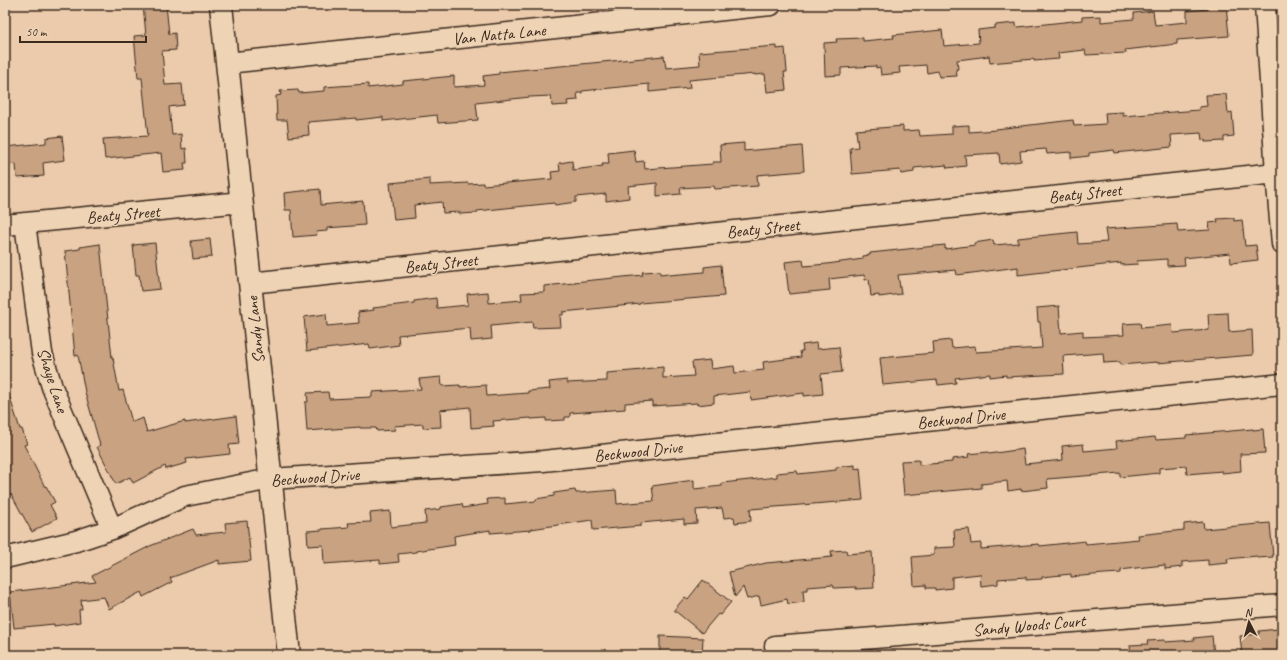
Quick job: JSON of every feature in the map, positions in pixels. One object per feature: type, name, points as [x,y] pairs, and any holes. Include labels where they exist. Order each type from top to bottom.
[{"type":"street","name":"Sandy Lane","points":[[221,5],[289,655]]},
{"type":"street","name":"Van Natta Lane","points":[[227,63],[771,5]]},
{"type":"street","points":[[1265,5],[1282,244]]},
{"type":"street","name":"Beaty Street","points":[[250,283],[1276,172]]},
{"type":"street","name":"Beaty Street","points":[[5,225],[242,202]]},
{"type":"street","name":"Shaye Lane","points":[[25,223],[42,353],[50,380],[112,529]]},
{"type":"street","name":"Beckwood Drive","points":[[5,558],[76,541],[112,529],[185,496],[271,479],[543,461],[1282,384]]},
{"type":"street","name":"Sandy Woods Court","points":[[775,646],[1282,605]]},
{"type":"building","points":[[143,5],[166,5],[169,34],[175,33],[176,50],[162,51],[165,85],[182,84],[184,105],[169,107],[172,135],[181,134],[182,149],[186,148],[187,163],[184,163],[185,170],[163,172],[161,153],[105,159],[103,139],[148,136],[142,78],[138,78],[134,36],[146,35]]},
{"type":"building","points":[[1226,5],[1229,36],[1177,40],[1177,44],[1125,50],[1126,53],[1086,55],[1085,50],[1058,53],[1059,59],[1034,61],[1034,59],[990,63],[989,56],[957,60],[957,76],[939,77],[938,71],[927,73],[926,65],[899,67],[900,73],[881,75],[880,67],[876,68],[876,66],[841,68],[841,75],[825,76],[824,43],[837,42],[836,39],[863,38],[863,41],[894,38],[893,35],[942,30],[944,46],[979,43],[978,30],[995,28],[995,25],[1016,23],[1016,26],[1018,27],[1082,20],[1082,17],[1101,16],[1101,22],[1134,19],[1134,13],[1153,11],[1155,25],[1187,22],[1187,11],[1208,9],[1207,6]]},
{"type":"building","points":[[777,46],[777,49],[785,48],[787,72],[784,72],[786,90],[767,92],[765,74],[755,74],[689,80],[690,88],[649,92],[649,84],[582,91],[582,93],[577,93],[578,100],[567,101],[568,105],[552,106],[551,96],[476,103],[478,120],[438,123],[437,115],[383,121],[383,117],[308,122],[309,135],[289,137],[287,120],[277,120],[276,96],[281,95],[280,91],[298,90],[299,93],[324,91],[324,87],[368,84],[368,88],[403,84],[403,81],[454,76],[454,87],[484,85],[483,76],[499,74],[499,72],[664,56],[666,68],[700,65],[699,52]]},
{"type":"building","points":[[1226,94],[1228,113],[1232,112],[1234,136],[1224,137],[1224,141],[1205,142],[1205,139],[1202,140],[1201,133],[1171,135],[1172,147],[1115,153],[1114,150],[1089,153],[1089,156],[1071,158],[1071,152],[1047,154],[1046,149],[1020,151],[1021,161],[1000,164],[999,153],[965,155],[966,166],[947,168],[946,165],[914,168],[914,172],[901,174],[900,170],[852,174],[850,148],[858,147],[856,130],[903,126],[903,131],[919,130],[920,136],[952,134],[952,126],[969,125],[969,132],[1073,120],[1074,126],[1106,124],[1105,113],[1123,112],[1123,116],[1199,110],[1199,107],[1207,106],[1206,95]]},
{"type":"building","points":[[62,136],[65,160],[43,163],[44,176],[17,178],[16,164],[5,165],[5,147],[46,143],[46,138]]},
{"type":"building","points":[[744,143],[744,151],[802,146],[804,171],[757,175],[758,186],[715,189],[714,186],[680,188],[681,194],[657,196],[657,183],[628,186],[629,198],[606,201],[606,194],[576,197],[576,202],[477,211],[477,213],[443,213],[442,202],[414,205],[415,218],[394,220],[390,183],[430,179],[430,185],[483,183],[483,185],[552,179],[551,172],[560,171],[559,163],[572,161],[573,170],[603,166],[602,164],[609,164],[608,153],[634,150],[636,162],[644,161],[645,169],[713,164],[713,162],[721,162],[720,145]]},
{"type":"building","points":[[320,189],[321,205],[363,201],[365,225],[327,228],[327,231],[316,232],[317,235],[293,237],[291,210],[285,210],[284,193]]},
{"type":"building","points":[[1234,218],[1234,221],[1242,220],[1245,246],[1256,245],[1258,260],[1231,263],[1230,253],[1184,258],[1185,265],[1167,266],[1167,259],[1137,261],[1138,264],[1121,265],[1121,263],[1018,275],[1018,267],[957,275],[956,270],[898,275],[901,294],[879,297],[879,295],[871,296],[869,279],[865,280],[864,275],[829,279],[830,290],[789,294],[785,262],[803,260],[804,266],[827,264],[863,259],[863,256],[870,255],[870,253],[945,245],[945,249],[975,245],[974,243],[993,240],[994,245],[1018,243],[1018,238],[1077,232],[1078,244],[1107,242],[1105,229],[1177,224],[1178,232],[1210,230],[1209,223],[1218,222],[1217,219]]},
{"type":"building","points":[[210,239],[212,257],[193,259],[191,241]]},
{"type":"building","points":[[155,243],[160,289],[141,291],[139,275],[136,275],[133,245]]},
{"type":"building","points":[[100,244],[112,358],[119,391],[123,390],[132,422],[143,418],[147,432],[185,421],[185,423],[236,416],[239,444],[229,445],[230,454],[186,459],[187,463],[166,469],[165,466],[133,483],[130,477],[116,484],[97,447],[100,445],[85,392],[78,355],[75,356],[65,251]]},
{"type":"building","points":[[721,265],[724,296],[640,303],[563,312],[563,315],[560,315],[561,327],[533,328],[532,322],[491,326],[492,339],[471,341],[470,328],[398,335],[399,345],[370,349],[369,344],[307,351],[304,317],[326,314],[327,326],[359,323],[358,312],[374,310],[373,308],[414,303],[414,301],[436,298],[437,308],[468,305],[467,294],[488,292],[489,303],[522,300],[521,293],[544,292],[544,286],[643,275],[642,272],[660,271],[660,274],[669,273],[669,275],[704,272],[704,267]]},
{"type":"building","points":[[1059,306],[1061,333],[1083,331],[1083,337],[1124,335],[1123,324],[1140,323],[1141,328],[1172,325],[1173,333],[1209,330],[1208,314],[1228,313],[1229,332],[1252,330],[1253,355],[1120,365],[1120,362],[1104,363],[1103,353],[1063,356],[1064,374],[1006,377],[1006,375],[990,377],[990,374],[955,378],[956,383],[938,385],[937,380],[883,385],[880,358],[934,353],[933,342],[951,340],[952,348],[975,346],[976,352],[1042,348],[1040,322],[1038,322],[1037,308]]},
{"type":"building","points":[[816,343],[817,349],[839,347],[842,372],[821,374],[823,394],[804,396],[804,393],[751,400],[750,392],[714,396],[714,403],[697,405],[697,403],[652,406],[652,401],[625,403],[625,409],[570,413],[570,417],[565,417],[565,420],[546,421],[546,418],[531,418],[493,421],[494,426],[471,428],[470,407],[440,410],[441,427],[423,428],[423,424],[394,426],[395,430],[377,431],[376,428],[360,427],[307,431],[305,402],[308,402],[307,393],[328,392],[329,399],[372,397],[372,392],[421,389],[419,379],[441,377],[442,386],[460,385],[460,387],[486,385],[487,396],[528,393],[528,391],[550,389],[549,382],[567,380],[567,383],[607,381],[607,373],[643,369],[663,367],[663,378],[694,376],[692,362],[710,360],[711,369],[734,366],[735,373],[764,370],[763,362],[801,357],[800,351],[803,351],[802,345]]},
{"type":"building","points":[[5,392],[8,392],[20,429],[22,429],[27,444],[24,445],[45,487],[46,486],[55,502],[50,505],[57,518],[32,532],[11,494],[5,498]]},
{"type":"building","points":[[1263,429],[1265,453],[1240,454],[1241,471],[1187,474],[1186,466],[1159,468],[1159,473],[1120,477],[1120,473],[1047,479],[1048,488],[1021,491],[1021,489],[1008,491],[1007,481],[981,484],[982,488],[904,495],[901,461],[919,460],[919,465],[952,462],[952,459],[969,457],[968,454],[988,452],[989,454],[1023,449],[1025,464],[1063,460],[1062,446],[1083,444],[1084,451],[1117,448],[1116,441],[1155,437],[1156,440],[1186,438],[1186,435]]},
{"type":"building","points":[[855,465],[855,469],[860,468],[863,500],[750,509],[751,521],[735,523],[734,517],[724,518],[722,508],[696,510],[697,523],[684,524],[684,519],[641,523],[641,526],[593,530],[592,520],[531,530],[490,533],[490,530],[454,536],[455,545],[398,554],[399,562],[380,564],[380,560],[324,564],[323,545],[308,546],[307,531],[349,527],[348,523],[371,522],[370,513],[390,511],[391,527],[426,523],[425,511],[441,509],[441,507],[462,504],[463,508],[488,504],[487,499],[505,498],[505,504],[536,501],[536,499],[554,496],[554,493],[575,490],[576,493],[578,493],[616,490],[617,504],[654,501],[652,486],[694,480],[694,489],[722,486],[722,483],[777,477],[777,473],[797,471],[798,474],[836,470],[836,467]]},
{"type":"building","points":[[247,521],[251,561],[219,564],[219,560],[170,578],[172,582],[143,597],[141,592],[109,609],[104,597],[81,600],[82,609],[79,610],[80,622],[54,626],[54,624],[14,628],[10,592],[96,582],[92,576],[150,546],[193,529],[196,535],[226,532],[225,523]]},
{"type":"building","points":[[1203,522],[1204,529],[1270,523],[1273,557],[1257,558],[1257,556],[1227,559],[1228,563],[1208,565],[1208,560],[1182,562],[1182,567],[1165,569],[1165,565],[1121,570],[1121,573],[1071,577],[1071,574],[1042,577],[1042,579],[1026,580],[1026,577],[998,579],[998,584],[981,586],[980,574],[952,577],[952,588],[935,590],[935,588],[926,588],[926,585],[914,586],[912,557],[934,555],[934,548],[955,547],[954,530],[969,529],[971,544],[981,543],[981,549],[1039,544],[1040,546],[1085,541],[1086,544],[1139,539],[1138,535],[1184,530],[1184,524]]},
{"type":"building","points":[[846,550],[847,554],[872,552],[874,588],[834,588],[833,585],[807,587],[807,590],[803,590],[804,602],[788,604],[787,599],[761,605],[759,596],[747,599],[743,587],[735,597],[729,572],[766,563],[832,557],[831,551]]},
{"type":"building","points":[[703,580],[731,602],[720,615],[718,614],[702,633],[674,610],[685,597],[688,599]]},
{"type":"building","points":[[1278,629],[1281,655],[1242,655],[1240,636],[1259,634],[1259,631]]},
{"type":"building","points":[[660,636],[703,638],[702,655],[660,655]]},
{"type":"building","points":[[1212,636],[1214,655],[1131,655],[1130,645],[1148,644],[1147,641],[1165,640],[1165,642],[1195,640],[1194,638]]}]
